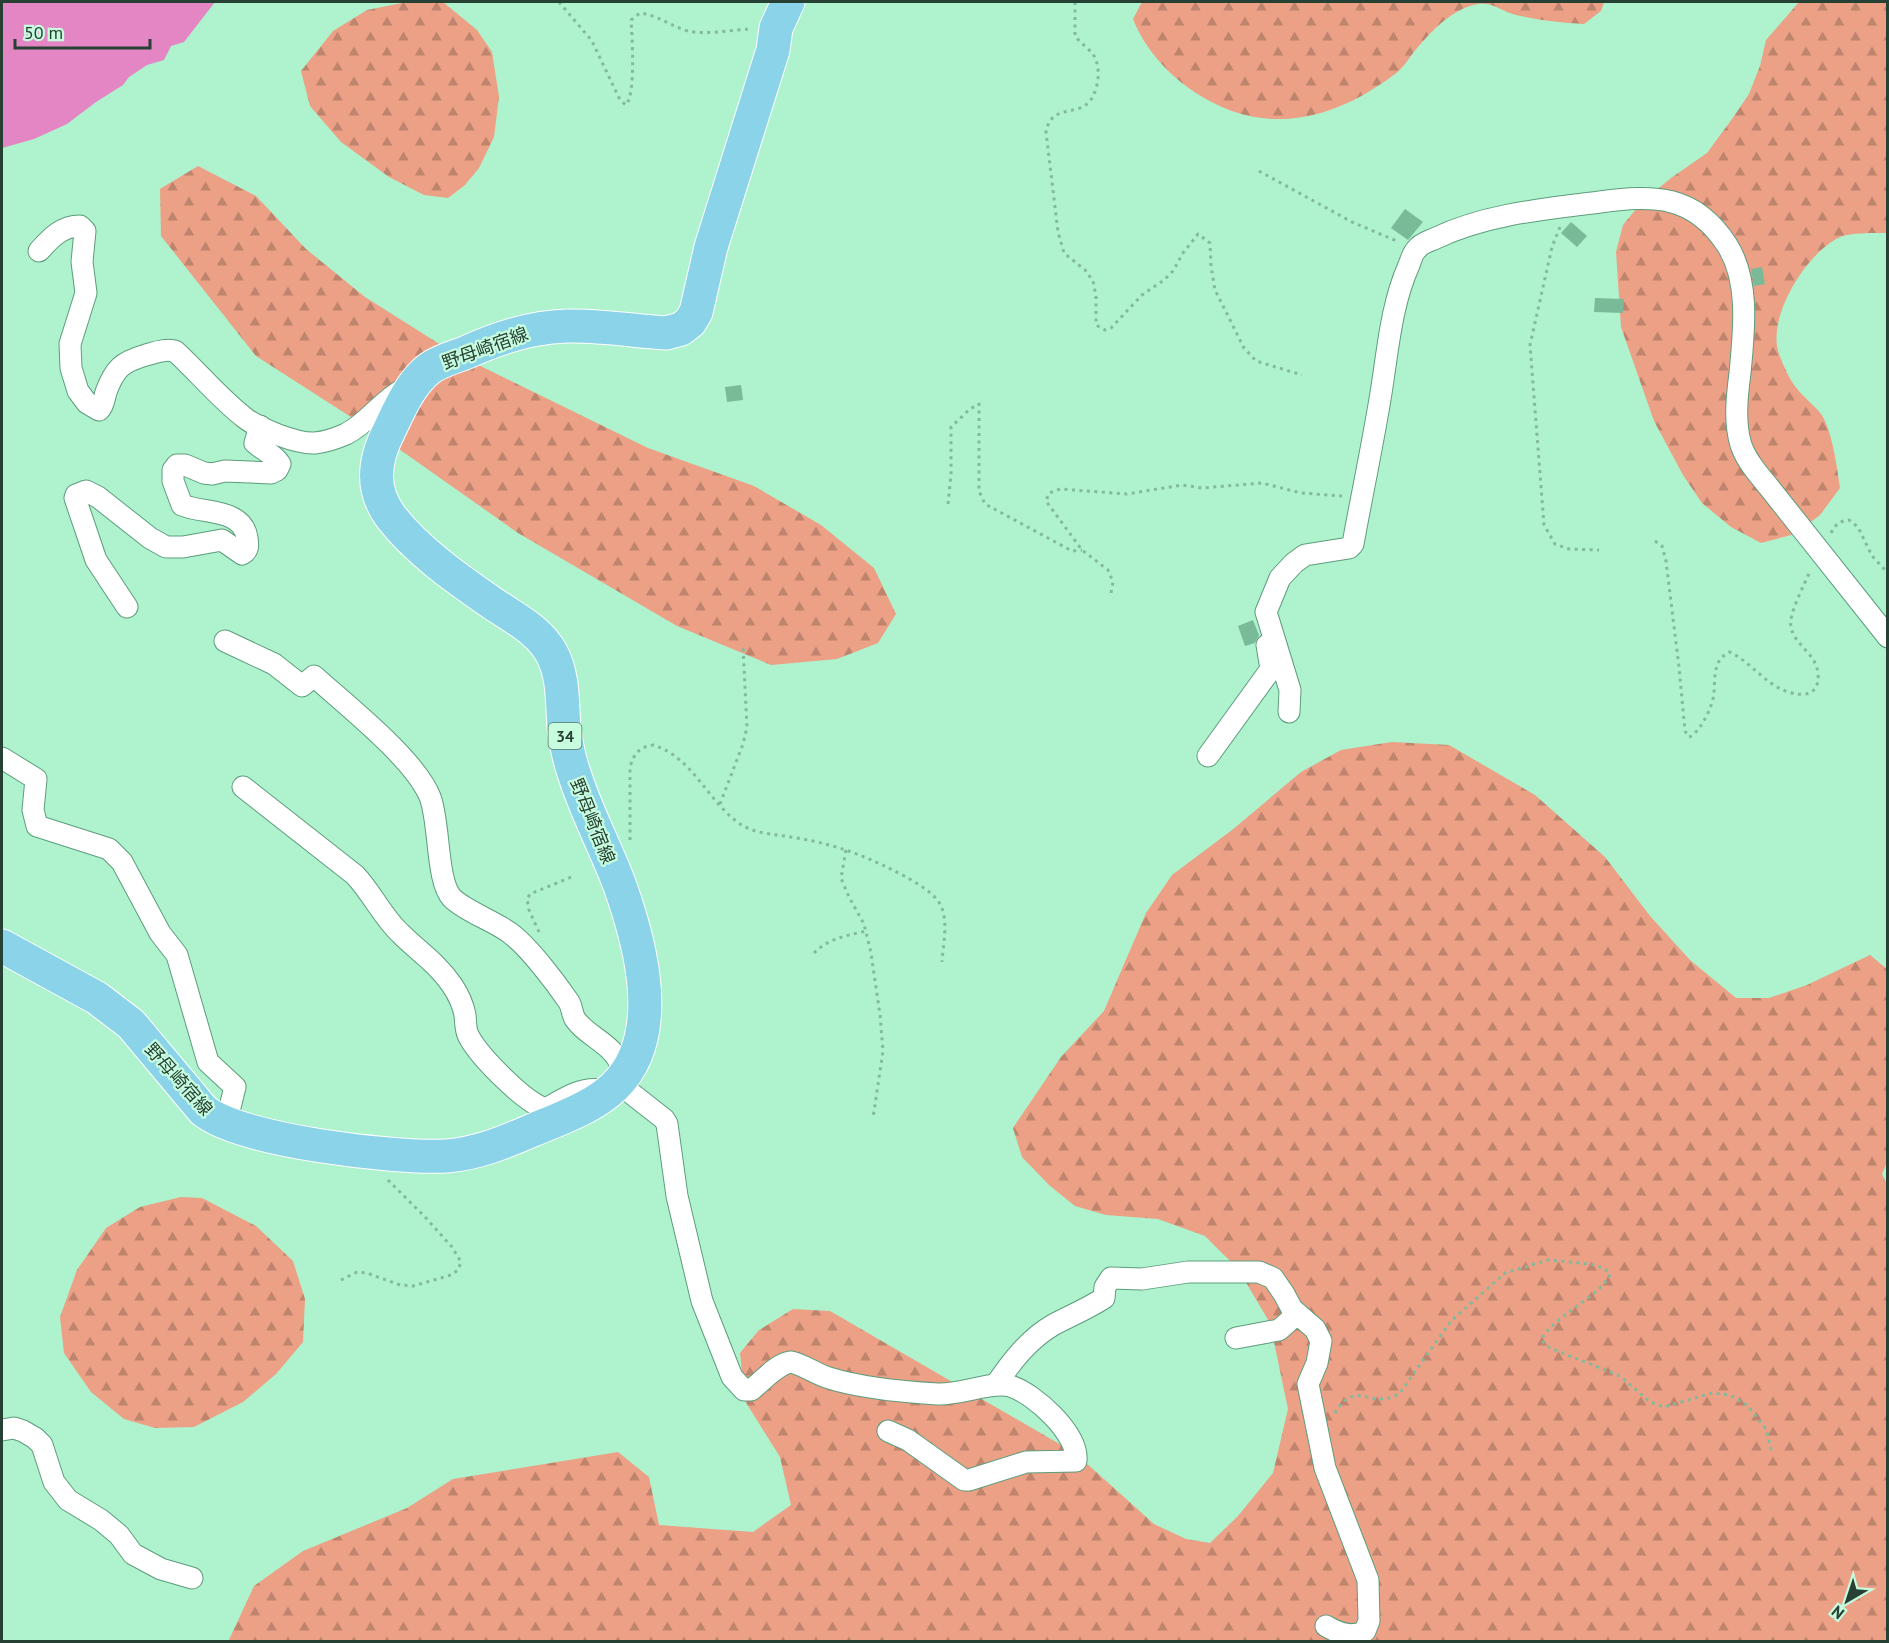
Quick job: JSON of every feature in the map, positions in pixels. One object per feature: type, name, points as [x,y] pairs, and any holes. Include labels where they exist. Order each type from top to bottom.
[{"type":"main road","name":"野母崎宿線","points":[[2,946],[97,998],[131,1024],[212,1118],[294,1141],[418,1157],[473,1152],[498,1145],[584,1108],[617,1083],[638,1052],[642,1034],[645,1011],[642,960],[620,887],[574,775],[564,725],[563,696],[553,656],[528,626],[420,548],[390,515],[378,492],[375,471],[379,453],[405,399],[430,368],[475,348],[522,332],[567,326],[666,333],[681,329],[690,322],[696,312],[711,247],[782,15]]},
{"type":"street","points":[[1208,756],[1271,669],[1264,624],[1266,612],[1280,578],[1305,555],[1349,548],[1353,544],[1381,394],[1390,326],[1404,275],[1416,249],[1449,232],[1502,217],[1628,198],[1670,200],[1694,209],[1713,225],[1734,257],[1743,299],[1742,349],[1736,410],[1741,446],[1750,463],[1824,543],[1887,637]]},
{"type":"street","points":[[39,251],[54,234],[74,226],[80,226],[85,231],[82,262],[86,293],[70,344],[71,368],[78,391],[94,409],[99,410],[102,407],[109,385],[118,369],[126,361],[165,349],[175,351],[248,420],[296,440],[313,443],[345,434],[364,423],[392,396],[413,387]]},
{"type":"street","points":[[127,607],[96,560],[75,498],[76,495],[86,491],[98,497],[150,538],[166,547],[183,547],[222,540],[242,555],[248,547],[246,533],[239,520],[182,505],[173,481],[173,470],[177,465],[185,465],[212,474],[225,471],[271,473],[278,470],[280,464],[276,457],[255,443],[260,426]]},
{"type":"street","points":[[1266,612],[1290,690],[1289,712]]},
{"type":"street","points":[[225,641],[274,664],[302,686],[315,676],[395,751],[429,794],[434,810],[439,853],[447,890],[463,906],[488,918],[524,944],[570,1005],[574,1018],[615,1055],[617,1083]]},
{"type":"street","points":[[2,758],[36,779],[33,810],[37,826],[109,849],[122,862],[160,933],[177,955],[208,1062],[235,1087],[226,1123]]},
{"type":"street","points":[[243,787],[355,875],[400,933],[427,956],[452,984],[460,999],[468,1036],[486,1060],[527,1099],[546,1109],[571,1095],[617,1083],[664,1119],[667,1124],[680,1208],[702,1301],[732,1377],[744,1390],[751,1390],[777,1368],[791,1362],[828,1378],[866,1386],[939,1394],[968,1391],[997,1383],[1027,1393],[1054,1416],[1073,1445],[1076,1461],[1026,1462],[964,1480],[915,1444],[888,1431]]},
{"type":"street","points":[[997,1383],[1017,1354],[1051,1326],[1086,1310],[1104,1298],[1105,1287],[1111,1278],[1142,1279],[1188,1272],[1259,1272],[1273,1278],[1284,1293],[1292,1310],[1314,1329],[1321,1341],[1317,1363],[1308,1384],[1317,1432],[1325,1468],[1368,1580],[1369,1621],[1365,1631],[1358,1635],[1342,1634],[1326,1626]]},
{"type":"street","points":[[1236,1338],[1279,1330],[1297,1314]]},
{"type":"street","points":[[2,1430],[14,1428],[35,1438],[42,1445],[54,1482],[68,1500],[101,1520],[119,1535],[133,1554],[161,1569],[192,1578]]},
{"type":"path","points":[[559,2],[592,41],[620,100],[626,105],[630,98],[632,77],[631,20],[640,13],[656,16],[672,26],[691,32],[782,15]]},
{"type":"path","points":[[1076,2],[1075,36],[1096,59],[1099,79],[1091,102],[1084,108],[1054,116],[1048,122],[1046,132],[1058,232],[1064,254],[1085,270],[1093,280],[1096,296],[1096,325],[1105,330],[1111,327],[1142,295],[1164,280],[1173,271],[1198,234],[1210,243],[1215,290],[1244,348],[1256,361],[1302,375]]},
{"type":"path","points":[[1258,171],[1352,222],[1416,249]]},
{"type":"path","points":[[1568,206],[1552,247],[1530,345],[1544,525],[1555,544],[1569,549],[1599,550]]},
{"type":"path","points":[[948,504],[951,474],[951,427],[970,408],[979,404],[979,491],[985,504],[1072,551],[1082,550]]},
{"type":"path","points":[[1111,593],[1113,582],[1108,570],[1082,550],[1046,501],[1049,493],[1060,489],[1127,494],[1182,485],[1202,488],[1262,483],[1300,493],[1362,497]]},
{"type":"path","points":[[1655,541],[1662,546],[1666,561],[1678,657],[1684,731],[1689,737],[1695,735],[1701,727],[1714,695],[1713,682],[1717,665],[1723,655],[1730,652],[1742,658],[1780,689],[1799,696],[1810,693],[1816,686],[1819,676],[1816,664],[1794,636],[1790,620],[1824,543],[1835,525],[1843,520],[1849,520],[1858,527],[1872,556],[1887,573]]},
{"type":"path","points":[[720,804],[743,744],[747,727],[743,647]]},
{"type":"path","points":[[630,842],[630,766],[633,756],[645,746],[653,745],[672,754],[692,772],[740,824],[760,833],[795,837],[846,850],[875,860],[921,885],[939,902],[945,918],[942,963]]},
{"type":"path","points":[[846,850],[841,878],[866,931],[880,1015],[883,1051],[873,1119]]},
{"type":"path","points":[[543,939],[529,910],[527,899],[530,894],[574,876]]},
{"type":"path","points":[[814,953],[824,943],[866,931]]},
{"type":"path","points":[[341,1280],[357,1272],[367,1273],[400,1285],[413,1286],[452,1275],[458,1270],[461,1262],[452,1247],[387,1179],[393,1170],[418,1157]]},
{"type":"path","points":[[1317,1432],[1328,1424],[1342,1401],[1357,1395],[1377,1400],[1390,1399],[1400,1393],[1450,1321],[1505,1273],[1548,1260],[1590,1264],[1604,1268],[1610,1274],[1600,1288],[1546,1330],[1542,1340],[1550,1348],[1620,1376],[1650,1402],[1664,1407],[1712,1393],[1730,1395],[1747,1405],[1766,1429],[1772,1453]]},
{"type":"green space","points":[[407,2],[443,2],[477,30],[492,52],[499,97],[494,137],[479,168],[465,185],[448,198],[424,195],[389,177],[341,142],[310,106],[301,71],[333,31],[367,10]]},
{"type":"green space","points":[[1142,2],[1604,2],[1601,11],[1584,24],[1524,17],[1485,4],[1464,8],[1432,31],[1400,70],[1370,91],[1345,104],[1320,113],[1294,118],[1268,119],[1242,114],[1216,104],[1190,89],[1172,74],[1149,49],[1133,19]]},
{"type":"green space","points":[[1799,2],[1887,2],[1887,233],[1849,235],[1838,238],[1826,246],[1802,272],[1784,306],[1778,323],[1776,339],[1779,354],[1795,386],[1823,417],[1832,442],[1840,488],[1820,515],[1795,534],[1761,543],[1731,527],[1702,503],[1683,475],[1654,421],[1621,327],[1616,252],[1623,225],[1641,203],[1671,178],[1707,153],[1732,119],[1749,94],[1760,66],[1766,40]]},
{"type":"green space","points":[[198,166],[256,196],[306,249],[365,297],[452,352],[648,448],[754,486],[821,525],[874,568],[896,614],[878,643],[837,659],[771,665],[677,626],[518,533],[382,437],[256,356],[161,236],[160,189]]},
{"type":"green space","points":[[1392,742],[1449,745],[1535,795],[1605,857],[1650,916],[1690,960],[1736,998],[1769,998],[1807,985],[1870,955],[1887,969],[1888,1160],[1882,1174],[1888,1187],[1887,1641],[228,1642],[254,1586],[303,1551],[407,1508],[453,1479],[618,1452],[649,1477],[659,1525],[753,1532],[791,1505],[780,1457],[745,1401],[740,1353],[759,1330],[793,1309],[830,1311],[1075,1453],[1154,1524],[1186,1539],[1210,1543],[1238,1516],[1273,1473],[1288,1409],[1270,1323],[1238,1269],[1205,1236],[1158,1219],[1106,1215],[1075,1206],[1049,1185],[1022,1157],[1013,1128],[1061,1057],[1104,1011],[1146,913],[1172,875],[1232,830],[1301,772],[1341,750]]},
{"type":"green space","points":[[181,1197],[202,1198],[256,1226],[293,1261],[305,1299],[303,1342],[276,1374],[243,1402],[194,1427],[155,1428],[124,1419],[91,1392],[64,1353],[60,1317],[77,1270],[106,1228],[140,1207]]},
{"type":"shaded area","points":[[2,2],[215,2],[184,42],[171,46],[164,60],[147,65],[129,77],[123,85],[67,124],[34,139],[2,148]]},
{"type":"building","points":[[1405,209],[1423,222],[1408,240],[1391,228]]},
{"type":"building","points":[[1571,222],[1587,236],[1577,247],[1561,233]]},
{"type":"building","points":[[1762,267],[1765,284],[1754,286],[1751,269]]},
{"type":"building","points":[[1595,298],[1624,299],[1623,313],[1594,312]]},
{"type":"building","points":[[741,385],[743,400],[727,402],[725,387]]},
{"type":"building","points":[[1253,620],[1259,635],[1255,643],[1245,646],[1238,626]]}]
